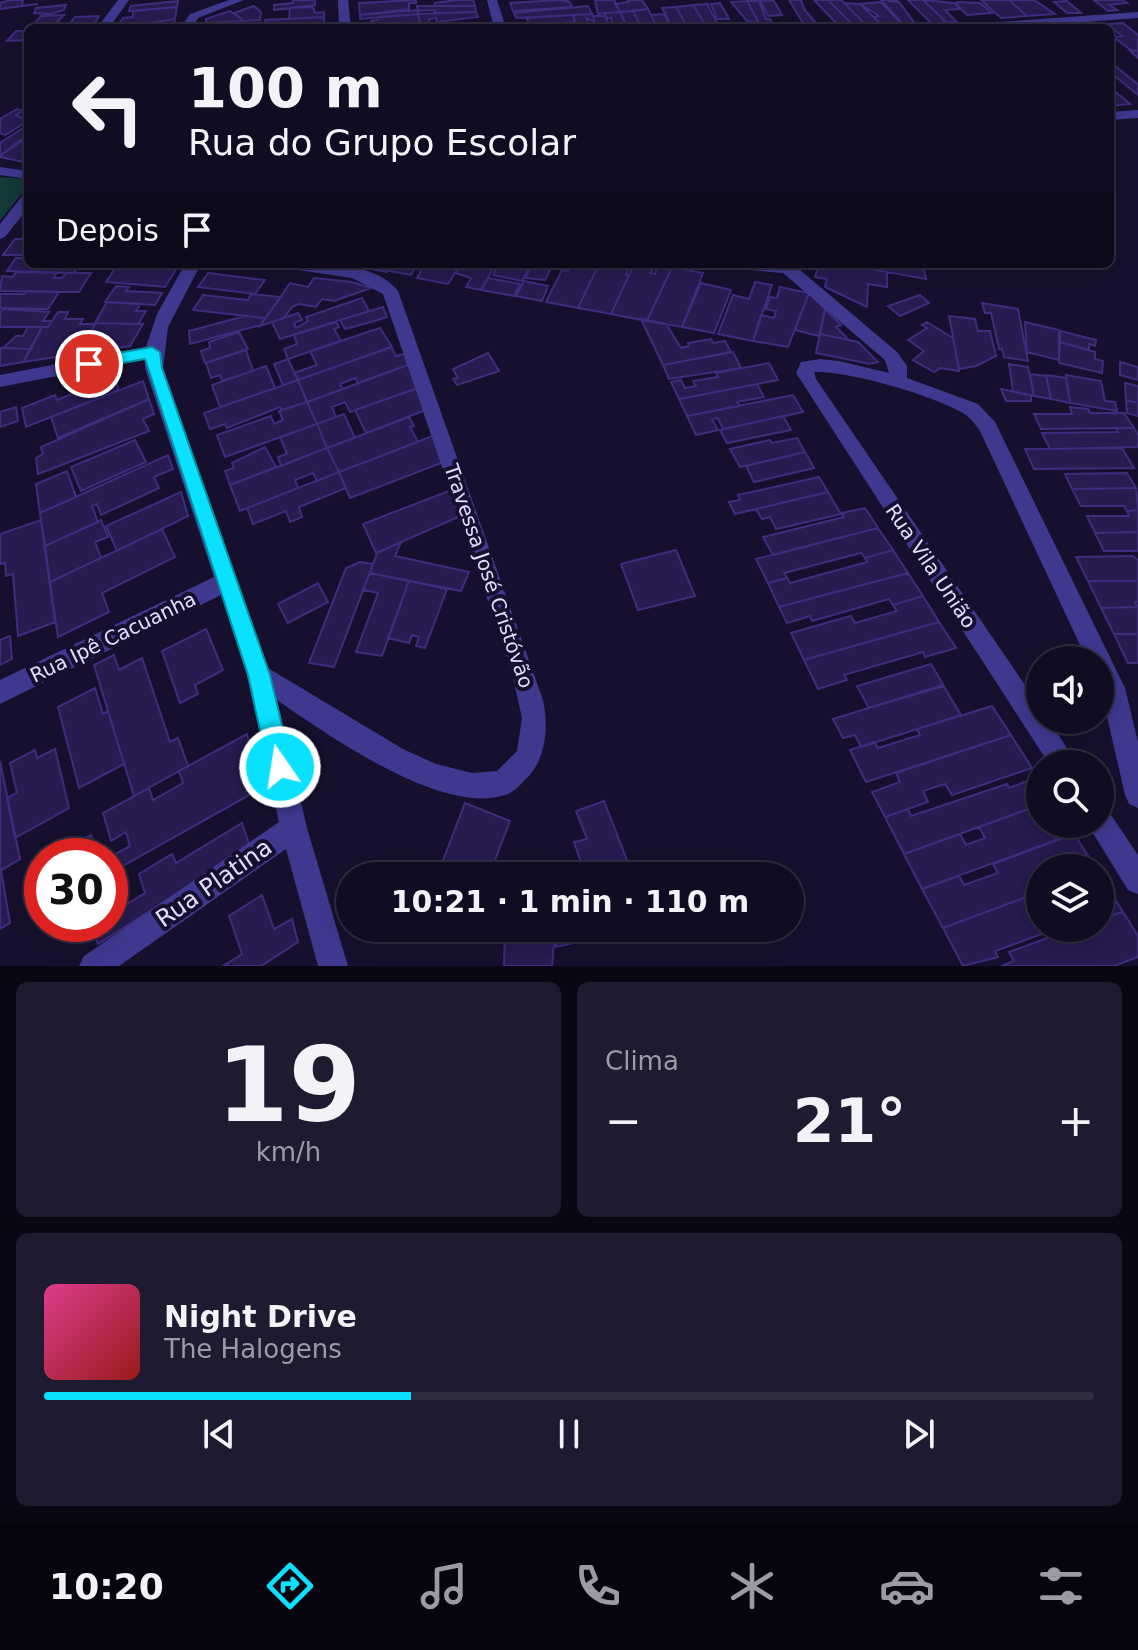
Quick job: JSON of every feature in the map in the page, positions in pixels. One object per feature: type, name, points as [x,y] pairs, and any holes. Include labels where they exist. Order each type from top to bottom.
[{"type":"street","points":[[106,24],[124,0]]},
{"type":"street","points":[[189,24],[194,16],[239,0]]},
{"type":"street","points":[[343,0],[345,24]]},
{"type":"street","points":[[492,0],[499,24]]},
{"type":"street","points":[[1013,24],[1138,15]]},
{"type":"street","points":[[1114,116],[1138,114]]},
{"type":"street","points":[[0,171],[24,174]]},
{"type":"street","points":[[0,234],[24,203]]},
{"type":"street","points":[[191,268],[156,336],[152,352],[154,368],[259,675],[294,828],[333,966]]},
{"type":"street","name":"Travessa José Cristóvão","points":[[259,675],[406,766],[437,780],[475,787],[503,786],[520,770],[532,747],[534,717],[523,669],[390,291],[379,282],[360,275],[316,268]]},
{"type":"street","points":[[790,268],[895,360],[898,383],[950,399],[973,410],[988,427],[1093,646]]},
{"type":"street","points":[[0,381],[152,352]]},
{"type":"street","name":"Rua Vila União","points":[[898,383],[826,365],[807,366],[805,373],[1055,750]]},
{"type":"street","name":"Rua Ipê Cacuanha","points":[[0,692],[227,581]]},
{"type":"street","points":[[1114,694],[1138,795]]},
{"type":"street","name":"Rua Platina","points":[[94,966],[294,828]]},
{"type":"street","points":[[1111,838],[1138,880]]},
{"type":"green space","points":[[0,177],[24,179],[24,190],[0,221]]},
{"type":"building","points":[[23,0],[22,6],[38,4],[0,9],[0,3]]},
{"type":"building","points":[[293,0],[315,0],[315,5],[274,10],[274,5],[293,3]]},
{"type":"building","points":[[416,0],[416,3],[409,3],[409,9],[360,15],[359,3]]},
{"type":"building","points":[[473,0],[475,6],[434,6],[435,3]]},
{"type":"building","points":[[569,0],[562,1],[570,2],[572,7],[513,11],[510,3]]},
{"type":"building","points":[[595,0],[614,0],[620,12],[598,14]]},
{"type":"building","points":[[642,0],[648,9],[620,12],[615,4]]},
{"type":"building","points":[[773,0],[782,15],[768,16],[760,1]]},
{"type":"building","points":[[789,0],[801,0],[817,24],[804,24]]},
{"type":"building","points":[[814,0],[828,0],[852,24],[837,24]]},
{"type":"building","points":[[828,0],[841,0],[865,24],[852,24]]},
{"type":"building","points":[[881,0],[898,0],[888,1],[899,2],[915,24],[903,24]]},
{"type":"building","points":[[908,0],[923,0],[946,22],[932,24]]},
{"type":"building","points":[[923,0],[954,3],[960,9],[945,10],[957,22],[946,22]]},
{"type":"building","points":[[981,0],[1009,0],[1027,16],[1001,18]]},
{"type":"building","points":[[1009,0],[1034,0],[1055,14],[1027,16]]},
{"type":"building","points":[[1094,0],[1122,0],[1127,3],[1109,5],[1117,10],[1108,11]]},
{"type":"building","points":[[178,1],[177,7],[129,11],[131,6]]},
{"type":"building","points":[[747,1],[759,23],[747,21],[731,2]]},
{"type":"building","points":[[747,1],[759,1],[766,19],[770,19],[772,24],[760,24]]},
{"type":"building","points":[[1067,1],[1081,13],[1067,13],[1054,2]]},
{"type":"building","points":[[881,2],[901,24],[881,24],[873,17],[879,16],[860,4]]},
{"type":"building","points":[[957,2],[980,3],[992,13],[967,15]]},
{"type":"building","points":[[720,3],[729,19],[717,19],[711,4]]},
{"type":"building","points":[[844,3],[860,4],[881,24],[865,24]]},
{"type":"building","points":[[708,4],[718,24],[705,24],[693,5]]},
{"type":"building","points":[[66,5],[64,10],[51,14],[34,13],[36,8]]},
{"type":"building","points":[[693,5],[705,24],[686,24],[676,7]]},
{"type":"building","points":[[254,6],[261,12],[260,20],[244,21],[234,13]]},
{"type":"building","points":[[417,6],[475,6],[476,12],[434,13],[435,10],[418,11]]},
{"type":"building","points":[[588,6],[592,14],[516,18],[514,13]]},
{"type":"building","points":[[177,7],[175,19],[119,24],[123,18],[133,17],[133,11]]},
{"type":"building","points":[[313,7],[315,13],[324,12],[324,17],[289,19],[290,8]]},
{"type":"building","points":[[676,7],[686,24],[671,24],[662,8]]},
{"type":"building","points":[[648,9],[656,24],[640,24],[633,11]]},
{"type":"building","points":[[418,10],[418,14],[360,19],[360,15]]},
{"type":"building","points":[[230,11],[244,21],[206,23],[206,19]]},
{"type":"building","points":[[633,11],[640,24],[626,24],[620,12]]},
{"type":"building","points":[[476,12],[478,17],[437,22],[436,18],[429,19],[430,24],[420,24],[418,14]]},
{"type":"building","points":[[620,12],[626,24],[612,24],[611,18],[604,13]]},
{"type":"building","points":[[418,14],[420,23],[371,24],[378,17]]},
{"type":"building","points":[[592,14],[595,22],[586,18],[589,24],[576,24],[573,15]]},
{"type":"building","points":[[664,14],[669,24],[656,24],[651,15]]},
{"type":"building","points":[[64,15],[55,24],[34,24],[41,16]]},
{"type":"building","points":[[573,15],[575,22],[528,24],[527,18]]},
{"type":"building","points":[[99,16],[94,24],[69,24],[75,17]]},
{"type":"building","points":[[593,16],[605,16],[609,24],[596,24]]},
{"type":"building","points":[[324,17],[324,23],[264,24],[265,20]]},
{"type":"building","points":[[175,19],[174,24],[143,24]]},
{"type":"building","points":[[1123,23],[1138,35],[1138,58],[1130,51],[1137,51],[1114,38],[1122,36],[1114,30],[1114,24],[1107,24]]},
{"type":"building","points":[[16,31],[24,31],[24,40],[7,41]]},
{"type":"building","points":[[1114,65],[1138,84],[1138,95],[1114,75]]},
{"type":"building","points":[[1114,90],[1130,104],[1114,106]]},
{"type":"building","points":[[17,109],[23,111],[16,115],[24,119],[24,123],[5,135],[0,133],[0,119]]},
{"type":"building","points":[[24,128],[24,137],[0,156],[0,143]]},
{"type":"building","points":[[24,140],[24,162],[0,157]]},
{"type":"building","points":[[15,239],[24,239],[24,255],[3,255]]},
{"type":"building","points":[[16,258],[24,258],[24,268],[77,268],[74,273],[7,271]]},
{"type":"building","points":[[115,268],[177,268],[165,287],[106,282]]},
{"type":"building","points":[[366,268],[389,268],[387,272]]},
{"type":"building","points":[[391,268],[423,268],[414,269],[411,275],[389,271]]},
{"type":"building","points":[[423,268],[458,268],[448,284],[417,278]]},
{"type":"building","points":[[458,268],[494,268],[481,290],[466,287],[471,278],[455,273]]},
{"type":"building","points":[[497,268],[529,268],[522,281],[493,275]]},
{"type":"building","points":[[531,268],[551,268],[545,280],[525,278]]},
{"type":"building","points":[[569,268],[597,268],[578,308],[546,302],[562,270],[568,271]]},
{"type":"building","points":[[597,268],[629,268],[626,275],[629,275],[611,314],[578,308]]},
{"type":"building","points":[[632,268],[653,268],[651,273],[655,274],[657,268],[672,268],[647,321],[611,314]]},
{"type":"building","points":[[672,268],[703,273],[682,327],[647,321]]},
{"type":"building","points":[[818,268],[866,268],[887,272],[887,287],[868,284],[867,307],[825,287],[827,279],[815,277]]},
{"type":"building","points":[[881,268],[917,268],[924,270],[926,279],[881,271]]},
{"type":"building","points":[[16,272],[57,273],[53,278],[62,278],[66,273],[91,273],[79,292],[0,291],[2,276],[13,277]]},
{"type":"building","points":[[208,273],[265,280],[255,294],[198,287]]},
{"type":"building","points":[[314,278],[352,282],[371,288],[334,301],[322,299],[316,307],[299,304],[292,307],[284,318],[260,326],[290,283],[308,287]]},
{"type":"building","points":[[488,278],[520,284],[514,296],[481,290]]},
{"type":"building","points":[[524,281],[548,286],[542,301],[516,296]]},
{"type":"building","points":[[755,282],[772,285],[753,341],[718,334],[733,295],[749,299]]},
{"type":"building","points":[[701,283],[731,290],[714,333],[682,327]]},
{"type":"building","points":[[116,286],[129,287],[126,291],[162,293],[155,305],[105,302]]},
{"type":"building","points":[[780,287],[809,293],[788,347],[753,341],[761,315],[774,318],[776,311],[766,309],[770,297],[777,298]]},
{"type":"building","points":[[27,291],[59,292],[48,309],[0,308],[0,294],[25,294]]},
{"type":"building","points":[[809,293],[825,309],[819,336],[795,330]]},
{"type":"building","points":[[251,294],[281,297],[265,318],[193,310],[203,295],[248,300]]},
{"type":"building","points":[[920,295],[929,303],[900,316],[888,306]]},
{"type":"building","points":[[362,298],[369,311],[280,339],[272,322],[298,313],[302,320],[294,323],[296,328],[308,321],[306,317]]},
{"type":"building","points":[[107,302],[141,304],[136,311],[146,311],[138,324],[95,323]]},
{"type":"building","points":[[982,303],[1018,309],[1028,361],[1004,357],[1002,349],[999,349],[991,313],[985,313]]},
{"type":"building","points":[[383,307],[387,317],[371,322],[345,329],[340,320]]},
{"type":"building","points":[[825,309],[841,325],[836,327],[849,340],[820,334]]},
{"type":"building","points":[[0,311],[49,312],[43,321],[52,321],[48,327],[0,327]]},
{"type":"building","points":[[58,312],[68,312],[65,319],[83,319],[80,324],[95,324],[82,349],[66,349],[62,356],[23,362],[42,327],[48,327]]},
{"type":"building","points":[[245,316],[265,318],[261,325],[190,344],[189,331]]},
{"type":"building","points":[[949,316],[975,319],[978,331],[990,331],[996,356],[976,366],[959,369]]},
{"type":"building","points":[[641,319],[666,324],[681,348],[689,346],[688,343],[711,339],[713,343],[725,341],[731,352],[663,365]]},
{"type":"building","points":[[336,322],[339,327],[334,329],[341,341],[288,359],[284,349],[297,344],[294,335]]},
{"type":"building","points":[[927,322],[953,338],[959,371],[940,368],[934,372],[913,360],[924,351],[908,340],[927,328],[922,325]]},
{"type":"building","points":[[1025,322],[1059,330],[1059,360],[1027,352]]},
{"type":"building","points":[[95,323],[143,324],[130,346],[80,353]]},
{"type":"building","points":[[28,327],[42,327],[31,349],[3,348],[16,336],[23,336]]},
{"type":"building","points":[[380,328],[392,347],[298,380],[294,373],[317,365],[310,351]]},
{"type":"building","points":[[1060,331],[1096,340],[1095,346],[1089,344],[1089,350],[1060,342]]},
{"type":"building","points":[[239,332],[248,349],[205,363],[201,351],[210,348],[209,342]]},
{"type":"building","points":[[820,334],[858,342],[878,362],[870,364],[816,353]]},
{"type":"building","points":[[1060,342],[1095,352],[1095,359],[1103,361],[1102,373],[1059,363]]},
{"type":"building","points":[[391,347],[396,356],[404,354],[408,365],[358,383],[355,378],[340,384],[343,389],[307,402],[298,380]]},
{"type":"building","points":[[0,348],[31,349],[23,362],[0,366]]},
{"type":"building","points":[[246,350],[253,371],[222,381],[220,375],[211,378],[206,363]]},
{"type":"building","points":[[733,352],[741,368],[669,379],[663,365]]},
{"type":"building","points":[[488,353],[499,371],[457,385],[453,379],[458,378],[453,369]]},
{"type":"building","points":[[288,359],[298,380],[283,385],[274,364]]},
{"type":"building","points":[[1120,362],[1138,367],[1138,380],[1120,375]]},
{"type":"building","points":[[769,363],[778,380],[679,399],[671,382],[681,380],[685,388],[696,386],[693,381],[718,377],[716,373]]},
{"type":"building","points":[[1009,364],[1028,367],[1034,396],[1013,392]]},
{"type":"building","points":[[408,365],[418,388],[350,412],[345,402],[332,407],[336,417],[317,424],[307,402]]},
{"type":"building","points":[[266,366],[275,388],[220,407],[212,385]]},
{"type":"building","points":[[1030,374],[1046,376],[1051,399],[1034,396]]},
{"type":"building","points":[[1046,375],[1066,378],[1070,403],[1051,399]]},
{"type":"building","points":[[1066,375],[1101,381],[1105,401],[1115,402],[1117,411],[1070,403]]},
{"type":"building","points":[[114,377],[119,390],[26,427],[22,408],[55,395],[57,400]]},
{"type":"building","points":[[298,380],[307,402],[282,410],[280,407],[227,428],[225,424],[210,429],[204,413]]},
{"type":"building","points":[[143,381],[149,399],[58,438],[51,417]]},
{"type":"building","points":[[1125,383],[1138,386],[1138,403],[1126,400]]},
{"type":"building","points":[[757,384],[764,397],[737,402],[739,406],[687,416],[679,399]]},
{"type":"building","points":[[418,388],[426,410],[366,433],[355,410]]},
{"type":"building","points":[[1001,389],[1031,395],[1031,401],[1006,401]]},
{"type":"building","points":[[793,395],[803,412],[723,429],[718,418],[712,419],[718,430],[696,435],[687,416]]},
{"type":"building","points":[[149,399],[154,414],[143,419],[149,431],[38,474],[36,458],[43,454],[41,447]]},
{"type":"building","points":[[1126,400],[1138,403],[1138,416],[1127,413]]},
{"type":"building","points":[[307,402],[317,424],[225,457],[217,435],[271,416],[274,424],[283,420],[279,411]]},
{"type":"building","points":[[16,407],[18,421],[0,427],[0,412]]},
{"type":"building","points":[[1070,407],[1088,409],[1090,413],[1124,413],[1134,428],[1041,429],[1034,414],[1072,414]]},
{"type":"building","points":[[344,414],[355,438],[327,448],[317,424]]},
{"type":"building","points":[[783,416],[791,430],[727,443],[720,430]]},
{"type":"building","points":[[409,417],[414,426],[410,427],[418,442],[339,472],[327,448]]},
{"type":"building","points":[[317,424],[327,448],[281,466],[278,457],[287,454],[280,437]]},
{"type":"building","points":[[1115,428],[1134,428],[1138,435],[1138,447],[1050,449],[1042,433],[1118,432]]},
{"type":"building","points":[[435,435],[444,462],[350,498],[339,472]]},
{"type":"building","points":[[797,438],[805,452],[740,467],[730,449],[770,440],[772,443]]},
{"type":"building","points":[[135,440],[146,462],[81,491],[71,467]]},
{"type":"building","points":[[265,447],[276,467],[230,485],[225,471],[234,468],[232,463]]},
{"type":"building","points":[[327,448],[339,472],[317,481],[313,473],[295,480],[298,488],[240,511],[230,485]]},
{"type":"building","points":[[1122,448],[1134,468],[1034,469],[1025,449]]},
{"type":"building","points":[[805,452],[814,468],[754,482],[746,466]]},
{"type":"building","points":[[168,455],[173,469],[154,477],[159,488],[101,515],[97,504],[92,506],[98,522],[45,546],[40,513]]},
{"type":"building","points":[[67,471],[76,497],[40,513],[36,484]]},
{"type":"building","points":[[339,472],[346,488],[299,507],[302,517],[290,522],[286,511],[253,524],[247,508]]},
{"type":"building","points":[[1127,473],[1136,488],[1072,489],[1065,474]]},
{"type":"building","points":[[819,477],[828,492],[735,514],[729,502],[740,500],[738,495]]},
{"type":"building","points":[[1136,488],[1138,510],[1127,511],[1124,506],[1081,506],[1072,489]]},
{"type":"building","points":[[454,489],[463,515],[376,553],[363,524]]},
{"type":"building","points":[[181,492],[188,516],[117,551],[106,526]]},
{"type":"building","points":[[828,492],[841,514],[776,529],[770,517],[762,519],[756,509]]},
{"type":"building","points":[[865,508],[878,528],[773,555],[763,537],[844,517],[842,513]]},
{"type":"building","points":[[1138,510],[1138,532],[1095,533],[1087,516],[1129,516],[1127,511]]},
{"type":"building","points":[[41,520],[55,622],[18,636],[13,574],[6,576],[5,563],[0,564],[0,534]]},
{"type":"building","points":[[101,520],[108,537],[95,542],[101,558],[50,582],[45,546]]},
{"type":"building","points":[[878,528],[893,550],[865,558],[861,553],[784,573],[787,578],[768,583],[756,559]]},
{"type":"building","points":[[162,529],[175,557],[102,593],[109,612],[58,637],[50,582]]},
{"type":"building","points":[[1138,532],[1138,551],[1104,551],[1095,533]]},
{"type":"building","points":[[401,542],[395,556],[469,572],[461,591],[370,573],[377,553]]},
{"type":"building","points":[[676,550],[695,596],[638,610],[621,564]]},
{"type":"building","points":[[893,550],[908,573],[779,607],[768,583],[787,578],[790,583],[867,562],[865,558]]},
{"type":"building","points":[[1133,556],[1138,560],[1138,581],[1088,581],[1076,557]]},
{"type":"building","points":[[360,562],[373,564],[334,667],[309,663],[346,568]]},
{"type":"building","points":[[370,573],[409,581],[382,656],[356,652],[378,593],[363,590]]},
{"type":"building","points":[[908,573],[923,596],[893,605],[889,599],[812,621],[810,616],[787,623],[779,607]]},
{"type":"building","points":[[409,581],[447,589],[425,648],[416,646],[419,637],[412,635],[409,643],[388,638]]},
{"type":"building","points":[[1088,581],[1138,581],[1138,602],[1135,602],[1138,607],[1101,608]]},
{"type":"building","points":[[318,583],[328,602],[288,623],[278,604]]},
{"type":"building","points":[[923,596],[939,622],[804,660],[791,633],[851,616],[855,623],[897,611],[893,605]]},
{"type":"building","points":[[1138,607],[1138,634],[1114,634],[1101,608]]},
{"type":"building","points":[[939,622],[956,648],[925,657],[923,652],[844,675],[847,680],[818,689],[804,660]]},
{"type":"building","points":[[206,629],[223,670],[195,685],[198,694],[180,703],[162,651]]},
{"type":"building","points":[[1114,634],[1138,634],[1138,663],[1128,663]]},
{"type":"building","points":[[10,636],[12,659],[0,665],[0,640]]},
{"type":"building","points":[[114,655],[119,670],[142,658],[170,742],[178,738],[188,766],[134,796],[94,665]]},
{"type":"building","points":[[931,664],[944,686],[869,708],[857,686]]},
{"type":"building","points":[[943,685],[961,715],[861,747],[855,735],[843,738],[833,719]]},
{"type":"building","points":[[95,688],[103,714],[108,711],[124,764],[79,788],[58,707]]},
{"type":"building","points":[[992,706],[1011,735],[866,782],[850,750],[874,742],[878,748],[920,735],[917,729]]},
{"type":"building","points":[[247,734],[260,789],[128,863],[130,846],[126,832],[110,838],[103,813],[149,788],[153,800],[183,783],[179,771]]},
{"type":"building","points":[[1011,735],[1026,759],[1026,770],[952,795],[945,784],[923,791],[928,802],[885,817],[872,792],[900,782],[896,773]]},
{"type":"building","points":[[55,749],[69,808],[15,838],[7,798],[17,793],[10,763],[35,750],[37,758]]},
{"type":"building","points":[[0,761],[20,859],[0,871]]},
{"type":"building","points":[[1026,782],[1026,810],[904,854],[885,817],[908,809],[911,816],[1007,784],[1009,788]]},
{"type":"building","points":[[604,801],[628,862],[581,862],[574,842],[587,839],[576,811]]},
{"type":"building","points":[[465,803],[510,821],[494,862],[442,862]]},
{"type":"building","points":[[1026,810],[1026,838],[1062,838],[922,889],[904,854],[960,834],[966,845],[985,838],[979,827]]},
{"type":"building","points":[[242,823],[250,847],[128,925],[128,903],[145,893],[139,874],[172,854],[176,863]]},
{"type":"building","points":[[1063,838],[1077,838],[1087,854],[1026,854],[1026,897],[943,928],[922,889],[959,876],[964,885],[998,873],[993,864]]},
{"type":"building","points":[[0,871],[10,923],[0,929]]},
{"type":"building","points":[[262,895],[274,929],[292,919],[298,942],[261,966],[223,966],[242,954],[229,916]]},
{"type":"building","points":[[1026,897],[1026,940],[995,951],[998,957],[963,966],[943,928]]},
{"type":"building","points":[[1114,898],[1123,912],[1114,915]]},
{"type":"building","points":[[1123,912],[1138,936],[1138,957],[1114,966],[1001,966],[1014,961],[1009,952],[1036,942],[1114,942],[1114,915]]},
{"type":"building","points":[[505,942],[554,942],[552,966],[504,966]]},
{"type":"building","points":[[556,942],[578,942],[556,947]]},
{"type":"route","points":[[89,364],[152,352],[154,368],[259,675],[280,767]]}]
